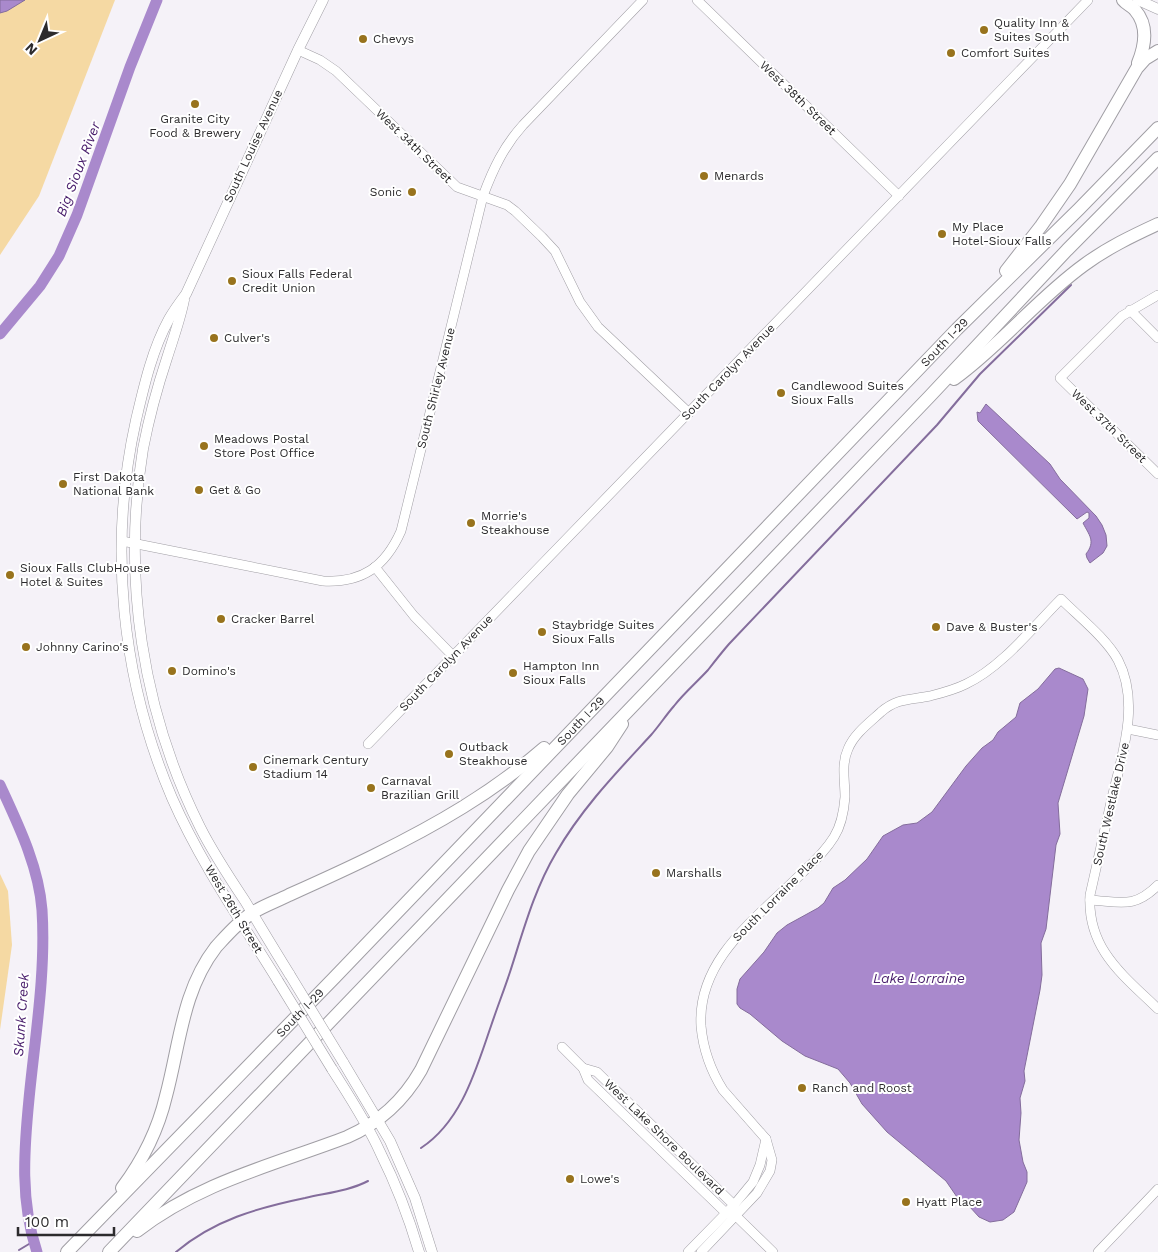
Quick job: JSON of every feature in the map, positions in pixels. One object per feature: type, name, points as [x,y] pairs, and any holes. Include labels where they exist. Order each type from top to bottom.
[{"type":"highway","points":[[1123,0],[1134,9],[1142,21],[1145,42],[1137,68]]},
{"type":"highway","points":[[957,328],[1028,245],[1070,184],[1137,68],[1145,59],[1158,51]]},
{"type":"highway","name":"South I-29","points":[[67,1252],[229,1087],[957,328],[1079,209],[1158,128]]},
{"type":"highway","name":"South I-29","points":[[111,1252],[930,396],[1067,250],[1158,158]]},
{"type":"highway","points":[[930,396],[982,358],[1049,293],[1083,265],[1108,248],[1158,224]]},
{"type":"highway","points":[[77,1242],[117,1195],[147,1148],[166,1098],[183,1018],[191,992],[212,954],[241,922],[252,913],[403,841],[454,814],[514,773],[599,701]]},
{"type":"highway","points":[[111,1252],[150,1221],[191,1196],[224,1181],[347,1137],[378,1119],[403,1096],[421,1070],[529,850],[568,794],[613,739],[637,701]]},
{"type":"main road","name":"South Louise Avenue","points":[[122,541],[128,461],[140,404],[152,360],[169,319],[186,294],[298,50],[324,0]]},
{"type":"main road","points":[[1138,0],[1155,8]]},
{"type":"main road","name":"South Louise Avenue","points":[[135,544],[139,479],[147,432],[160,381],[180,322],[186,294]]},
{"type":"main road","name":"West 26th Street","points":[[122,541],[126,629],[136,686],[149,734],[172,798],[189,834],[241,922],[367,1127],[396,1187],[419,1252]]},
{"type":"main road","name":"West 26th Street","points":[[135,544],[136,599],[149,684],[161,730],[184,793],[201,828],[378,1119],[407,1179],[422,1218],[432,1252]]},
{"type":"street","name":"South Shirley Avenue","points":[[122,541],[323,581],[346,581],[376,567],[396,543],[401,532],[483,196],[497,161],[513,136],[643,0]]},
{"type":"street","name":"West 38th Street","points":[[697,0],[899,196]]},
{"type":"street","name":"South Carolyn Avenue","points":[[368,744],[1088,0]]},
{"type":"street","name":"West 34th Street","points":[[298,50],[336,70],[456,187],[511,208],[555,251],[580,302],[598,327],[689,412]]},
{"type":"street","points":[[1158,295],[1130,310],[1158,338]]},
{"type":"street","name":"West 37th Street","points":[[1130,310],[1060,378],[1158,474]]},
{"type":"street","points":[[376,567],[414,616],[453,656]]},
{"type":"street","name":"South Westlake Drive","points":[[1061,599],[1108,646],[1118,660],[1125,678],[1128,700],[1128,729],[1090,900],[1092,927],[1107,957],[1158,1008]]},
{"type":"street","name":"South Lorraine Place","points":[[701,1252],[757,1193],[770,1172],[772,1160],[766,1139],[723,1090],[707,1055],[702,1032],[701,1012],[707,984],[717,964],[732,942],[820,855],[835,836],[844,809],[845,756],[857,735],[890,704],[952,690],[983,674],[1001,660],[1061,599]]},
{"type":"street","points":[[1128,729],[1158,735]]},
{"type":"street","points":[[1090,900],[1137,901],[1145,897],[1158,885]]},
{"type":"street","name":"West Lake Shore Boulevard","points":[[562,1047],[583,1068],[588,1080],[726,1213],[736,1216],[773,1252]]},
{"type":"street","name":"West Lake Shore Boulevard","points":[[583,1068],[597,1072],[734,1205],[736,1216]]},
{"type":"street","points":[[688,1252],[734,1205],[753,1182],[760,1165],[766,1139]]},
{"type":"street","points":[[1098,1252],[1158,1189]]},
{"type":"shaded area","points":[[0,0],[115,0],[39,196],[0,255]]},
{"type":"shaded area","points":[[0,874],[8,891],[12,945],[0,1030]]},
{"type":"water","points":[[0,0],[25,0],[0,13]]},
{"type":"water","points":[[986,404],[1050,464],[1060,479],[1096,516],[1102,525],[1106,535],[1107,546],[1103,553],[1090,563],[1086,554],[1091,542],[1083,523],[1089,518],[1089,513],[1087,512],[1077,519],[978,421],[977,412],[980,413]]},
{"type":"water","name":"Lake Lorraine","points":[[1059,668],[1083,679],[1088,689],[1084,716],[1058,803],[1060,834],[1056,845],[1046,929],[1041,943],[1042,975],[1024,1071],[1025,1081],[1020,1098],[1019,1140],[1027,1172],[1027,1182],[1014,1212],[1003,1220],[990,1222],[979,1217],[969,1206],[959,1200],[946,1181],[887,1132],[862,1104],[850,1083],[838,1069],[805,1056],[782,1041],[740,1008],[737,1004],[737,989],[740,979],[764,952],[777,933],[824,903],[833,888],[845,880],[867,859],[883,836],[903,825],[917,823],[932,812],[966,766],[982,748],[993,740],[998,732],[1016,717],[1020,703],[1038,689],[1055,669]]},
{"type":"waterway","name":"Big Sioux River","points":[[0,334],[40,286],[59,256],[77,215],[130,67],[157,0]]},
{"type":"waterway","points":[[421,1148],[447,1124],[466,1093],[480,1059],[535,896],[548,867],[577,821],[600,791],[729,644],[937,425],[980,374],[1071,285]]},
{"type":"waterway","name":"Skunk Creek","points":[[0,785],[32,862],[37,878],[42,910],[41,981],[27,1118],[25,1157],[28,1214],[37,1252]]},
{"type":"waterway","points":[[176,1252],[205,1231],[253,1211],[345,1189],[368,1181]]},
{"type":"waterway","points":[[19,1250],[34,1241]]},
{"type":"place","name":"Quality Inn & Suites South","points":[[984,30]]},
{"type":"place","name":"Chevys","points":[[363,39]]},
{"type":"place","name":"Comfort Suites","points":[[951,53]]},
{"type":"place","name":"Granite City Food & Brewery","points":[[195,104]]},
{"type":"place","name":"Menards","points":[[704,176]]},
{"type":"place","name":"Sonic","points":[[412,192]]},
{"type":"place","name":"My Place Hotel-Sioux Falls","points":[[942,234]]},
{"type":"place","name":"Sioux Falls Federal Credit Union","points":[[232,281]]},
{"type":"place","name":"Culver's","points":[[214,338]]},
{"type":"place","name":"Candlewood Suites Sioux Falls","points":[[781,393]]},
{"type":"place","name":"Meadows Postal Store Post Office","points":[[204,446]]},
{"type":"place","name":"First Dakota National Bank","points":[[63,484]]},
{"type":"place","name":"Get & Go","points":[[199,490]]},
{"type":"place","name":"Morrie's Steakhouse","points":[[471,523]]},
{"type":"place","name":"Sioux Falls ClubHouse Hotel & Suites","points":[[10,575]]},
{"type":"place","name":"Cracker Barrel","points":[[221,619]]},
{"type":"place","name":"Dave & Buster's","points":[[936,627]]},
{"type":"place","name":"Staybridge Suites Sioux Falls","points":[[542,632]]},
{"type":"place","name":"Johnny Carino's","points":[[26,647]]},
{"type":"place","name":"Domino's","points":[[172,671]]},
{"type":"place","name":"Hampton Inn Sioux Falls","points":[[513,673]]},
{"type":"place","name":"Outback Steakhouse","points":[[449,754]]},
{"type":"place","name":"Cinemark Century Stadium 14","points":[[253,767]]},
{"type":"place","name":"Carnaval Brazilian Grill","points":[[371,788]]},
{"type":"place","name":"Marshalls","points":[[656,873]]},
{"type":"place","name":"Ranch and Roost","points":[[802,1088]]},
{"type":"place","name":"Lowe's","points":[[570,1179]]},
{"type":"place","name":"Hyatt Place","points":[[906,1202]]}]
